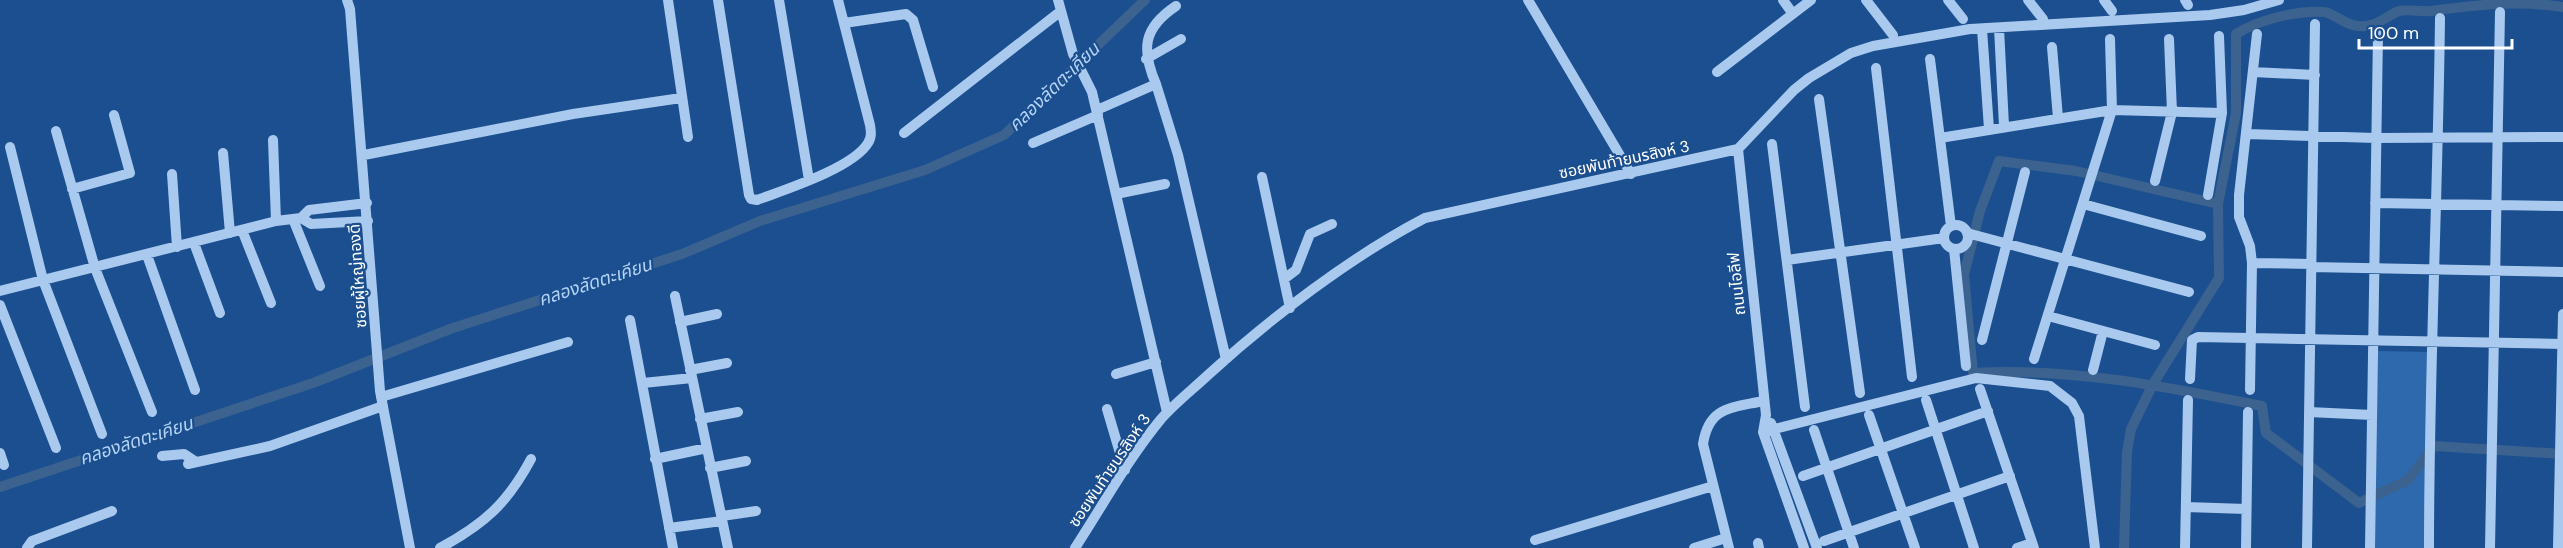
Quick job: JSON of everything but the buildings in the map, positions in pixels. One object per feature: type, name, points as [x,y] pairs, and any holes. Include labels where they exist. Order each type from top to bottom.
[{"type":"street","name":"ซอยผู้ใหญ่ทองดี","points":[[347,0],[350,9],[364,155],[381,398],[410,548]]},
{"type":"street","points":[[668,0],[688,137]]},
{"type":"street","points":[[718,0],[749,195],[757,200],[841,165],[864,149],[870,141],[870,125],[838,0]]},
{"type":"street","points":[[779,0],[809,180]]},
{"type":"street","points":[[1528,0],[1631,174]]},
{"type":"street","points":[[1783,0],[1793,14]]},
{"type":"street","points":[[1717,72],[1811,0]]},
{"type":"street","points":[[1866,0],[1893,35]]},
{"type":"street","points":[[1948,0],[1963,19]]},
{"type":"street","points":[[2028,0],[2043,19]]},
{"type":"street","points":[[2104,0],[2112,10]]},
{"type":"street","points":[[1738,149],[1794,90],[1851,53],[1917,36],[1982,29],[2210,15],[2244,10],[2279,0]]},
{"type":"street","points":[[904,133],[1060,5],[1073,54],[1088,83],[1097,112],[1167,412]]},
{"type":"street","points":[[1176,6],[1154,24],[1146,58],[1178,155],[1226,359]]},
{"type":"street","points":[[2490,548],[2500,12]]},
{"type":"street","points":[[844,23],[906,14],[913,21],[933,87]]},
{"type":"street","points":[[2429,548],[2429,415],[2434,342],[2440,18]]},
{"type":"street","points":[[2307,548],[2315,24]]},
{"type":"street","points":[[1999,28],[2004,126]]},
{"type":"street","points":[[1982,29],[1989,129]]},
{"type":"street","points":[[2250,390],[2253,263],[2250,246],[2239,217],[2241,160],[2257,34]]},
{"type":"street","points":[[2370,548],[2378,34]]},
{"type":"street","points":[[2208,195],[2222,113],[2220,36]]},
{"type":"street","points":[[1146,58],[1181,39]]},
{"type":"street","points":[[2034,359],[2112,110],[2110,39]]},
{"type":"street","points":[[2155,181],[2172,112],[2169,39]]},
{"type":"street","points":[[2052,47],[2058,118]]},
{"type":"street","points":[[1930,59],[1951,226]]},
{"type":"street","points":[[1876,68],[1912,377]]},
{"type":"street","points":[[2253,72],[2315,75]]},
{"type":"street","points":[[1033,143],[1156,84]]},
{"type":"street","points":[[364,155],[573,114],[681,98]]},
{"type":"street","points":[[1819,99],[1860,393]]},
{"type":"street","points":[[1940,138],[2112,110],[2222,113]]},
{"type":"street","points":[[72,189],[130,173],[114,114]]},
{"type":"street","points":[[56,131],[95,268],[152,412]]},
{"type":"street","points":[[2246,134],[2376,138],[2563,137]]},
{"type":"street","points":[[273,140],[276,221]]},
{"type":"street","points":[[1772,144],[1805,407]]},
{"type":"street","points":[[10,147],[43,280],[102,434]]},
{"type":"street","name":"ซอยพันท้ายนรสิงห์ 3","points":[[1075,548],[1125,470],[1167,412],[1226,359],[1290,308],[1393,234],[1425,218],[1738,149]]},
{"type":"street","name":"ถนนไอลีฟ","points":[[1738,149],[1766,415],[1763,432],[1804,548]]},
{"type":"street","points":[[223,153],[230,233]]},
{"type":"street","points":[[1982,340],[2025,172]]},
{"type":"street","points":[[172,174],[177,247]]},
{"type":"street","points":[[1262,177],[1290,308]]},
{"type":"street","points":[[1116,194],[1165,184]]},
{"type":"street","points":[[0,291],[276,221],[297,218],[309,210],[367,203]]},
{"type":"street","points":[[2375,203],[2563,206]]},
{"type":"street","points":[[2083,204],[2201,236]]},
{"type":"street","points":[[297,218],[311,224],[368,221]]},
{"type":"street","points":[[297,218],[320,286]]},
{"type":"street","points":[[1284,279],[1296,270],[1310,234],[1332,224]]},
{"type":"street","points":[[1967,233],[1965,245],[1954,249],[1947,245],[1944,238],[1951,226],[1959,225],[1967,233],[2189,292]]},
{"type":"street","points":[[242,230],[271,303]]},
{"type":"street","points":[[1787,260],[1944,238]]},
{"type":"street","points":[[194,243],[220,313]]},
{"type":"street","points":[[1954,249],[1966,366]]},
{"type":"street","points":[[147,255],[195,390]]},
{"type":"street","points":[[2253,263],[2563,272]]},
{"type":"street","points":[[675,296],[728,548]]},
{"type":"street","points":[[0,305],[56,448]]},
{"type":"street","points":[[680,322],[717,314]]},
{"type":"street","points":[[2048,316],[2155,345]]},
{"type":"street","points":[[2558,548],[2563,317]]},
{"type":"street","points":[[630,320],[673,548]]},
{"type":"street","points":[[2093,370],[2103,331]]},
{"type":"street","points":[[2190,379],[2192,340],[2198,338],[2562,344]]},
{"type":"street","points":[[162,456],[184,454],[192,463],[270,446],[381,398],[568,342]]},
{"type":"street","points":[[1116,374],[1156,362]]},
{"type":"street","points":[[643,384],[691,374],[727,363]]},
{"type":"street","points":[[1763,432],[1976,378],[2050,386],[2072,403],[2079,416],[2095,548]]},
{"type":"street","points":[[1980,388],[2033,546],[2017,548]]},
{"type":"street","points":[[1926,400],[1974,548]]},
{"type":"street","points":[[2185,548],[2188,400]]},
{"type":"street","points":[[1694,548],[1728,543],[1703,444],[1706,429],[1720,410],[1763,401]]},
{"type":"street","points":[[1107,409],[1125,470]]},
{"type":"street","points":[[1803,476],[1988,411]]},
{"type":"street","points":[[700,419],[738,412]]},
{"type":"street","points":[[2246,548],[2247,412]]},
{"type":"street","points":[[2309,412],[2372,415]]},
{"type":"street","name":"ถนนไอลีฟ","points":[[1766,415],[1776,428],[1821,545]]},
{"type":"street","points":[[1869,415],[1915,548]]},
{"type":"street","points":[[1814,429],[1854,548]]},
{"type":"street","points":[[655,459],[707,448]]},
{"type":"street","points":[[0,453],[4,465]]},
{"type":"street","points":[[440,548],[489,518],[514,488],[531,459]]},
{"type":"street","points":[[710,468],[746,461]]},
{"type":"street","points":[[1821,545],[2010,476]]},
{"type":"street","points":[[1535,540],[1713,486]]},
{"type":"street","points":[[2186,507],[2246,508]]},
{"type":"street","points":[[27,548],[32,541],[112,511]]},
{"type":"street","points":[[669,528],[756,511]]},
{"type":"shaded area","points":[[2378,351],[2429,352],[2425,548],[2373,548]]},
{"type":"waterway","name":"คลองลัดตะเคียน","points":[[0,487],[313,383],[450,329],[682,254],[760,221],[925,170],[1004,135],[1145,0]]},
{"type":"waterway","points":[[2124,548],[2127,452],[2131,429],[2153,384],[2219,278],[2218,204],[2236,113],[2236,34],[2266,20],[2290,14],[2313,12],[2328,13],[2347,23],[2366,26],[2403,10],[2431,11],[2513,4],[2563,7]]},
{"type":"waterway","points":[[2218,204],[2076,171],[1999,161],[1980,211],[1964,275],[1973,373],[2045,373],[2118,380],[2262,406],[2266,433],[2359,503],[2408,480],[2434,446],[2563,454]]}]
